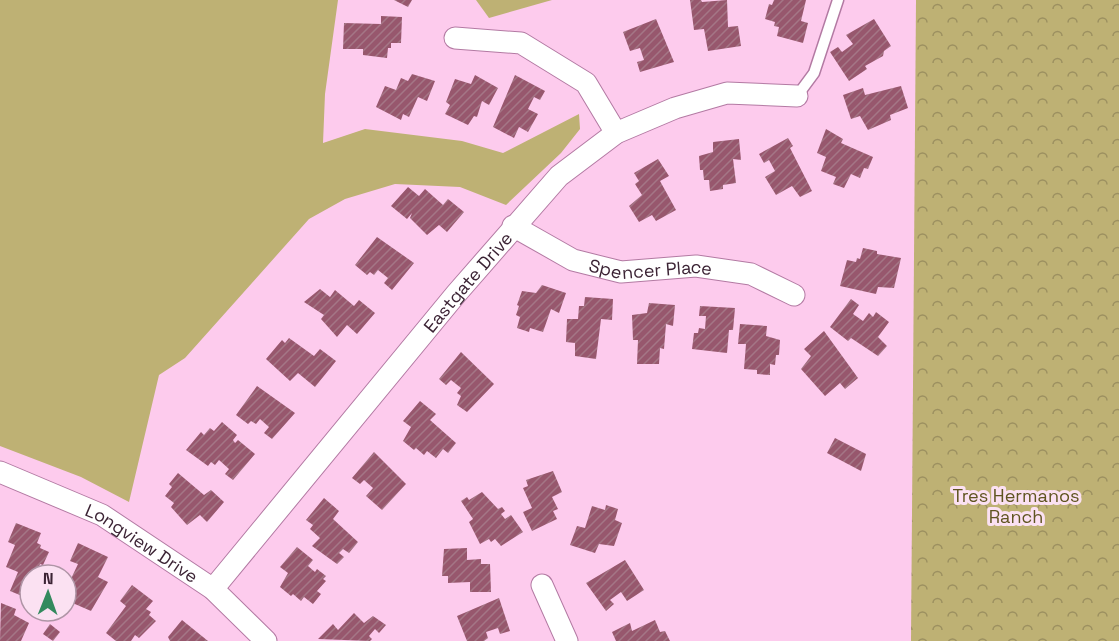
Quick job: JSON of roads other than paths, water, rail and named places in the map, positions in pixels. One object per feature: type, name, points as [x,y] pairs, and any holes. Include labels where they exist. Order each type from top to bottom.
[{"type":"street","points":[[455,38],[521,43],[586,83],[616,133]]},
{"type":"street","name":"Eastgate Drive","points":[[213,589],[513,226],[559,176],[616,133],[675,108],[728,93],[797,96]]},
{"type":"street","name":"Spencer Place","points":[[513,226],[573,260],[621,272],[696,266],[751,274],[794,295]]},
{"type":"street","name":"Longview Drive","points":[[0,472],[102,515],[213,589],[266,641]]},
{"type":"street","points":[[542,585],[567,641]]},
{"type":"lane","points":[[797,96],[814,73],[838,0]]},
{"type":"park label","name":"Tres Hermanos Ranch","points":[[1016,505]]}]
